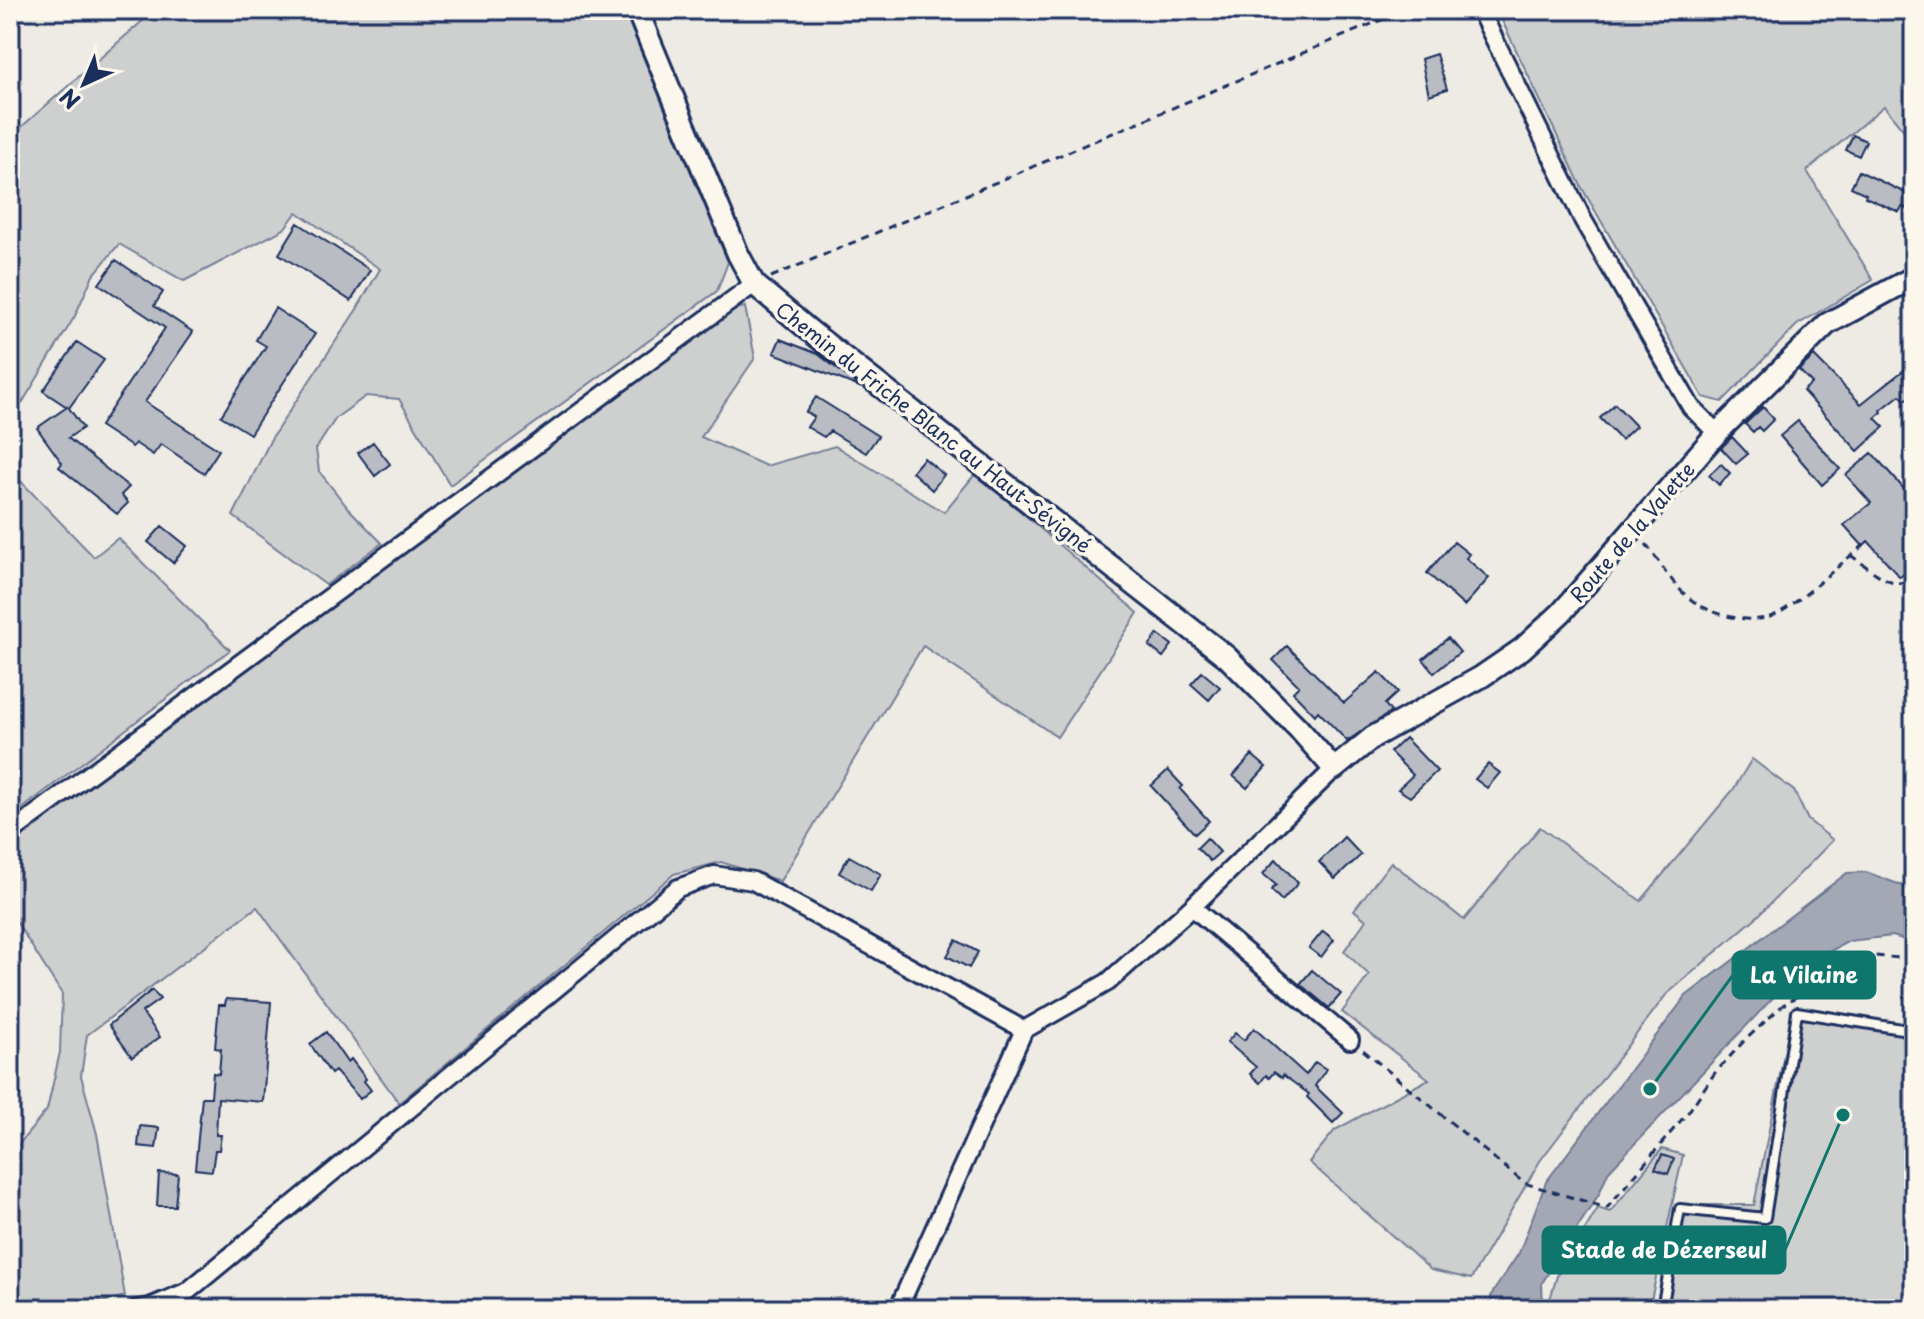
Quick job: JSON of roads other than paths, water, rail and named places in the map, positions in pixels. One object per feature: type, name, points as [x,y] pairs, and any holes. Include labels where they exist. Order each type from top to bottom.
[{"type":"street","name":"Chemin du Friche Blanc au Haut-Sévigné","points":[[637,10],[738,254],[754,284],[1227,657],[1334,769]]},
{"type":"street","points":[[1480,10],[1583,220],[1691,407],[1717,433]]},
{"type":"street","name":"Route de la Valette","points":[[1334,769],[1373,737],[1481,677],[1522,649],[1561,613],[1717,433],[1827,324],[1914,277]]},
{"type":"street","points":[[10,833],[754,284]]},
{"type":"street","points":[[898,1309],[1024,1030],[1108,982],[1192,907],[1334,769]]},
{"type":"street","points":[[137,1309],[150,1307],[188,1291],[678,888],[714,875],[753,881],[1024,1030]]},
{"type":"street","points":[[1192,907],[1350,1040]]},
{"type":"lane","points":[[1662,1309],[1680,1209],[1765,1218],[1797,1012],[1914,1031]]},
{"type":"place","name":"La Vilaine","points":[[1650,1089]]},
{"type":"place","name":"Stade de Dézerseul","points":[[1843,1115]]}]
